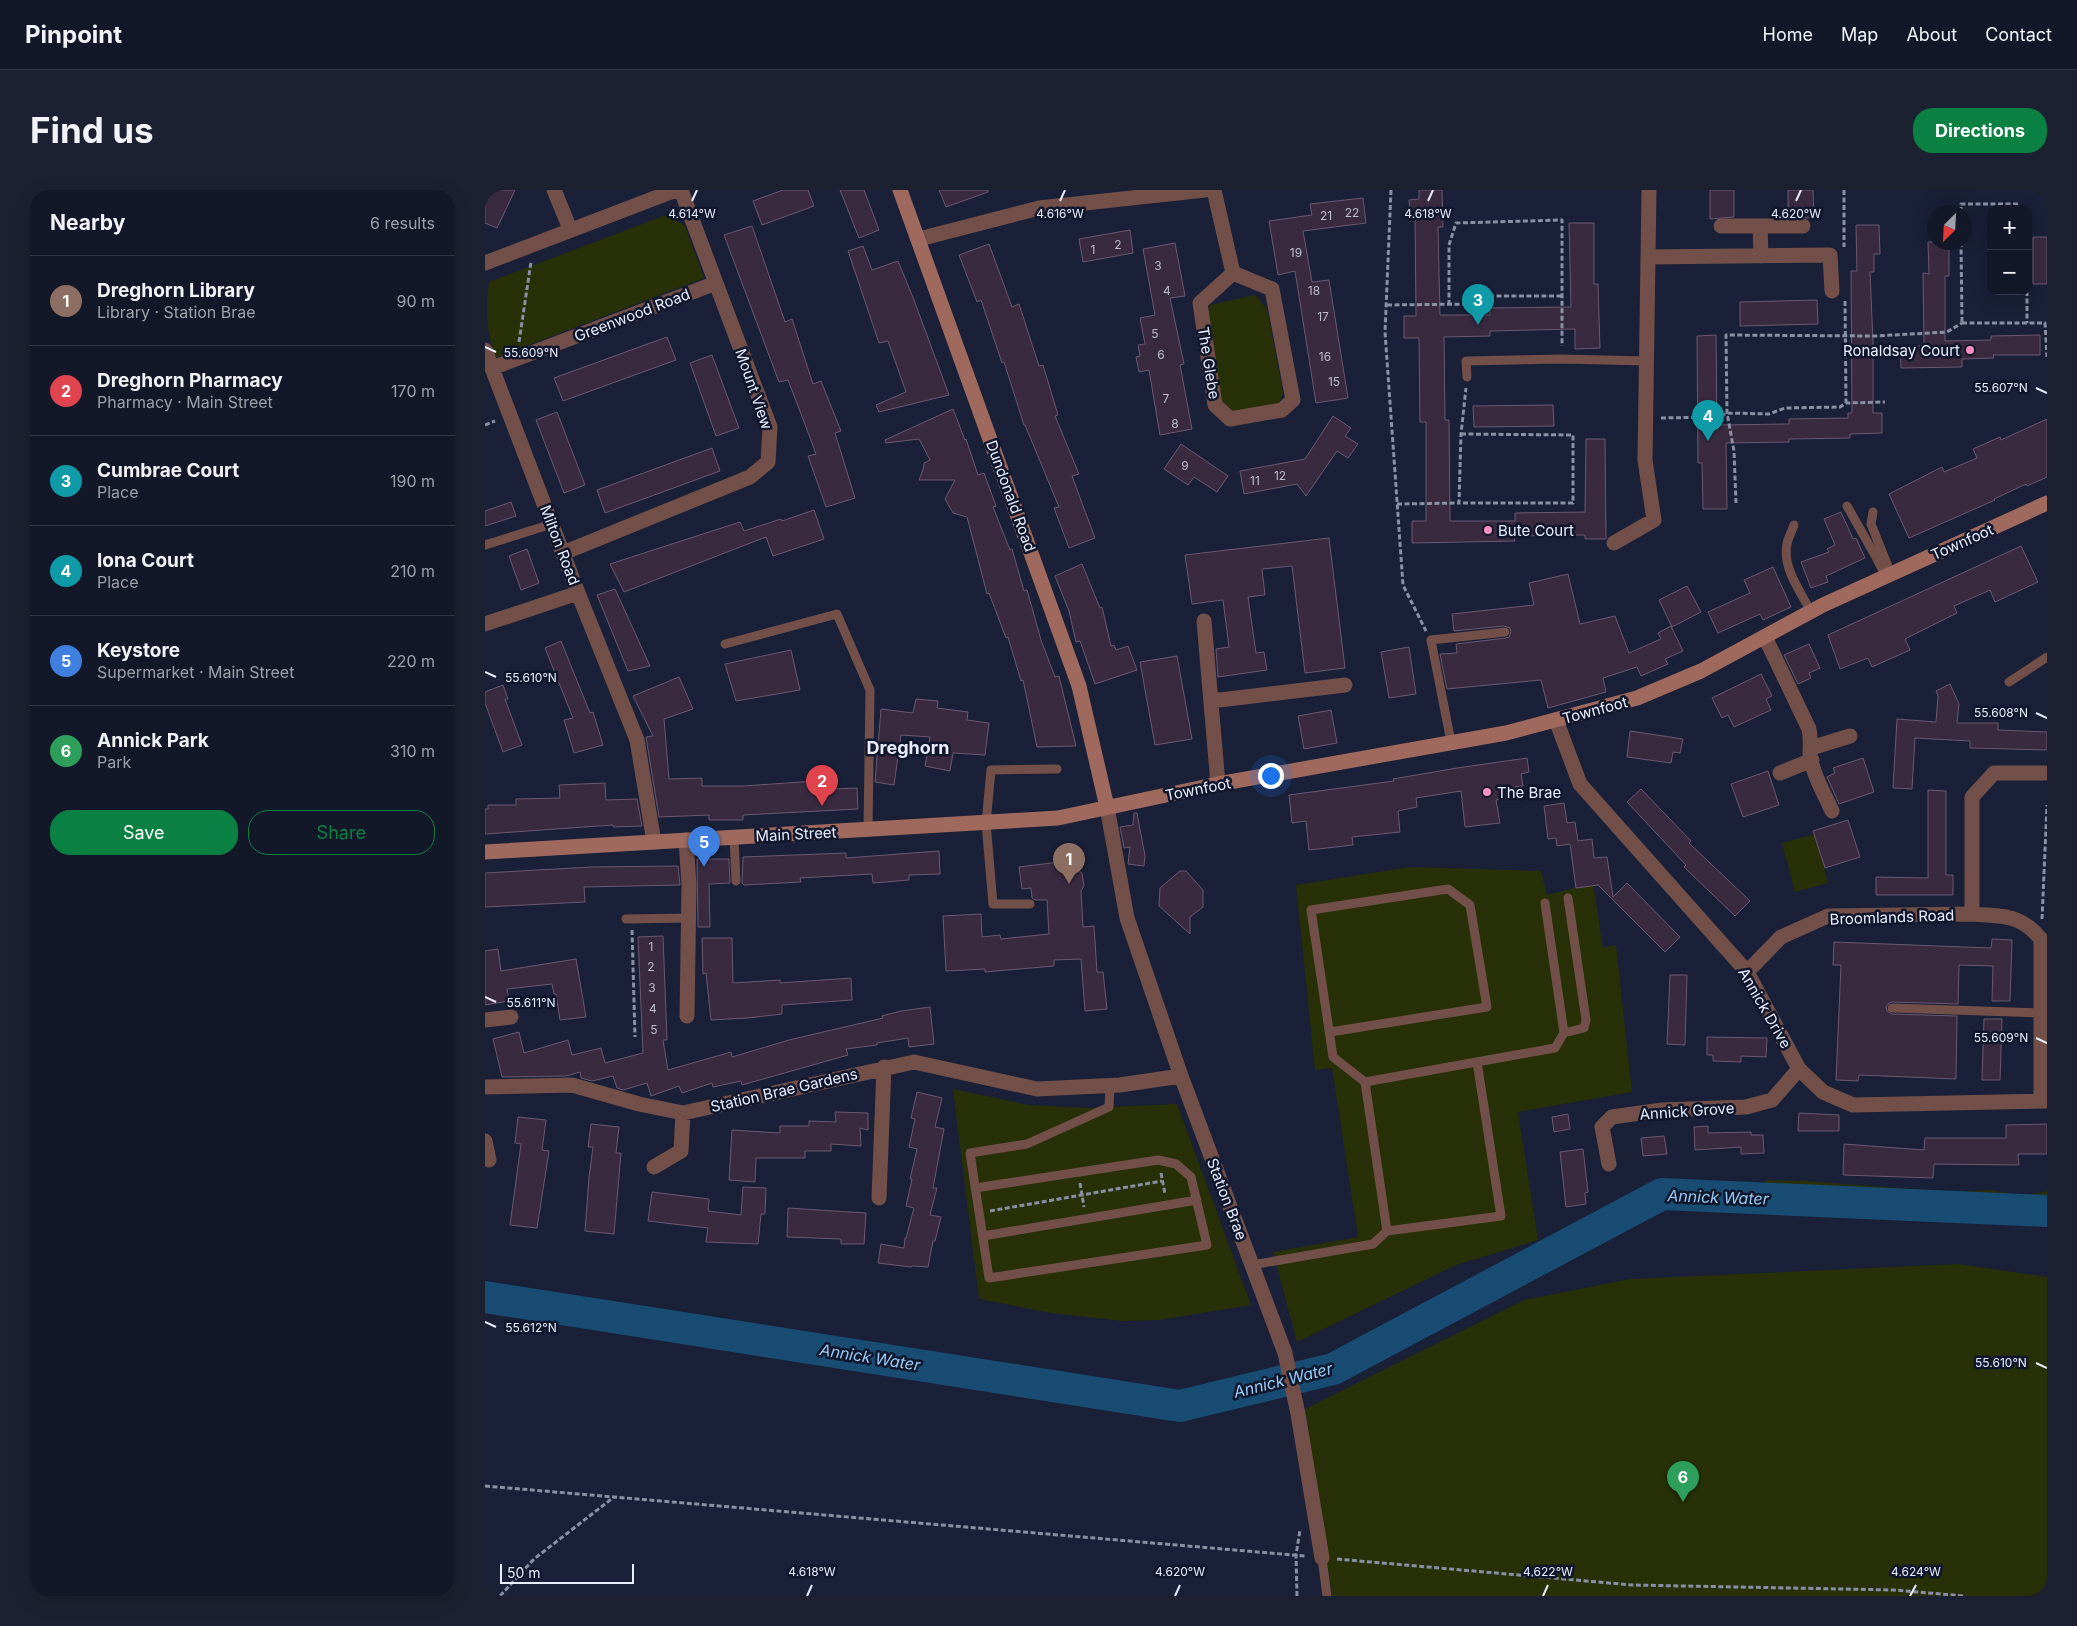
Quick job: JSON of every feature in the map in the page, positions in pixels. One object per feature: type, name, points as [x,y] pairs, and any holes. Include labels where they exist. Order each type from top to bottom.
[{"type":"main road","name":"Dundonald Road","points":[[900,190],[1079,686],[1107,807]]},
{"type":"main road","name":"Townfoot","points":[[1107,807],[1218,784],[1506,733],[1637,698],[1701,671],[1811,612],[1888,576],[2045,508]]},
{"type":"main road","name":"Main Street","points":[[485,852],[1058,818],[1107,807]]},
{"type":"street","points":[[554,190],[570,230]]},
{"type":"street","points":[[485,263],[676,190]]},
{"type":"street","name":"Mount View","points":[[563,552],[750,477],[768,462],[770,427],[681,190]]},
{"type":"street","points":[[919,239],[1039,208],[1205,190]]},
{"type":"street","points":[[1214,190],[1233,273]]},
{"type":"street","points":[[1614,543],[1654,520],[1645,460],[1649,190]]},
{"type":"street","points":[[1721,226],[1803,226]]},
{"type":"street","points":[[1760,226],[1761,256]]},
{"type":"street","points":[[1648,257],[1830,255],[1832,291]]},
{"type":"street","name":"The Glebe","points":[[1233,273],[1272,289],[1293,400],[1282,410],[1230,419],[1215,405],[1200,303],[1233,273]]},
{"type":"street","name":"Greenwood Road","points":[[492,368],[716,282]]},
{"type":"street","name":"Milton Road","points":[[485,350],[578,593],[637,740],[655,842]]},
{"type":"street","points":[[485,624],[578,593]]},
{"type":"street","points":[[1204,621],[1218,784]]},
{"type":"street","points":[[1765,636],[1809,729],[1812,740],[1811,754],[1832,811]]},
{"type":"street","points":[[1211,701],[1345,685]]},
{"type":"street","name":"Annick Drive","points":[[1556,720],[1579,784],[1747,972],[1799,1069],[1823,1092],[1853,1105],[2044,1101]]},
{"type":"street","points":[[1780,773],[1811,754],[1850,736]]},
{"type":"street","name":"Broomlands Road","points":[[1747,972],[1781,937],[1828,916],[1972,914],[1972,797],[1994,773],[2047,773]]},
{"type":"street","name":"Station Brae","points":[[1107,807],[1127,918],[1181,1076],[1285,1354],[1298,1414],[1322,1558]]},
{"type":"street","points":[[686,840],[689,885],[687,1016]]},
{"type":"street","points":[[1972,914],[2017,919],[2030,926],[2041,939],[2044,1101]]},
{"type":"street","points":[[485,1020],[511,1017]]},
{"type":"street","name":"Station Brae Gardens","points":[[485,1087],[572,1085],[639,1104],[683,1113],[914,1062],[1037,1089],[1110,1086],[1181,1076]]},
{"type":"street","points":[[879,1198],[885,1067]]},
{"type":"street","name":"Annick Grove","points":[[1609,1164],[1603,1126],[1612,1117],[1662,1110],[1746,1107],[1772,1100],[1799,1069]]},
{"type":"street","points":[[654,1167],[681,1151],[683,1113]]},
{"type":"street","points":[[485,1141],[489,1160]]},
{"type":"lane","points":[[1467,377],[1466,361],[1562,359],[1647,361]]},
{"type":"lane","points":[[1847,506],[1888,576]]},
{"type":"lane","points":[[1873,512],[1871,524],[1888,576]]},
{"type":"lane","points":[[485,544],[552,524]]},
{"type":"lane","points":[[1794,525],[1787,545],[1787,557],[1791,575],[1811,612]]},
{"type":"lane","points":[[725,644],[837,614],[869,690],[868,830]]},
{"type":"lane","points":[[1451,742],[1431,640],[1505,632]]},
{"type":"lane","points":[[2009,682],[2047,657]]},
{"type":"lane","points":[[1030,904],[993,904],[986,823],[991,770],[1057,769]]},
{"type":"lane","points":[[734,838],[736,881]]},
{"type":"lane","points":[[1330,1032],[1487,1007],[1470,905],[1448,889],[1311,910],[1333,1058],[1365,1082],[1387,1231]]},
{"type":"lane","points":[[1564,1033],[1584,1028],[1586,1020],[1569,898]]},
{"type":"lane","points":[[1365,1082],[1555,1048],[1564,1033],[1545,903]]},
{"type":"lane","points":[[629,919],[688,918]]},
{"type":"lane","points":[[1892,1008],[2041,1013]]},
{"type":"lane","points":[[1252,1265],[1373,1244],[1387,1231],[1501,1216],[1477,1062]]},
{"type":"lane","points":[[975,1188],[1158,1160],[1176,1164],[1191,1177],[1207,1245],[989,1278],[983,1236],[975,1188],[970,1153],[1027,1144],[1109,1108],[1110,1086]]},
{"type":"lane","points":[[983,1236],[1197,1200]]},
{"type":"lane","name":"Station Brae","points":[[1322,1558],[1327,1596]]},
{"type":"path","points":[[1391,190],[1385,332],[1403,585],[1431,640]]},
{"type":"path","points":[[1961,205],[2018,205]]},
{"type":"path","points":[[1451,305],[1449,245],[1456,223],[1562,220],[1562,359]]},
{"type":"path","points":[[516,359],[533,244]]},
{"type":"path","points":[[1961,250],[1961,323]]},
{"type":"path","points":[[2027,295],[2027,323]]},
{"type":"path","points":[[1387,305],[1469,304],[1479,296],[1563,296]]},
{"type":"path","points":[[1736,503],[1733,451],[1727,413],[1726,334],[1845,337],[1947,332],[1961,323],[2045,323],[2047,357]]},
{"type":"path","points":[[1845,337],[1846,403]]},
{"type":"path","points":[[1459,503],[1461,434],[1467,377]]},
{"type":"path","points":[[1646,418],[1718,417],[1727,413],[1769,414],[1785,408],[1840,407],[1846,403],[1885,402]]},
{"type":"path","points":[[1397,504],[1573,503],[1573,435],[1461,434]]},
{"type":"path","points":[[2041,939],[2047,805]]},
{"type":"path","points":[[629,919],[635,1037]]},
{"type":"path","points":[[1158,1160],[1167,1205]]},
{"type":"path","points":[[1078,1173],[1086,1218]]},
{"type":"path","points":[[979,1213],[1162,1181]]},
{"type":"path","points":[[485,1486],[1632,1584],[1894,1590],[1965,1596]]},
{"type":"path","points":[[501,1596],[534,1559],[614,1497]]},
{"type":"path","points":[[1297,1596],[1296,1555],[1301,1525]]},
{"type":"green space","points":[[666,215],[685,226],[704,278],[495,358],[487,321],[489,282]]},
{"type":"green space","points":[[1255,295],[1267,309],[1283,393],[1277,407],[1235,414],[1222,403],[1206,322],[1210,305]]},
{"type":"green space","points":[[1815,834],[1828,883],[1795,892],[1782,843]]},
{"type":"green space","points":[[1410,867],[1541,871],[1547,895],[1593,883],[1603,948],[1616,945],[1632,1092],[1518,1112],[1538,1240],[1456,1265],[1297,1342],[1273,1252],[1358,1237],[1332,1068],[1315,1070],[1296,885]]},
{"type":"green space","points":[[953,1089],[1028,1105],[1087,1108],[1177,1104],[1251,1305],[1159,1320],[1122,1321],[1051,1313],[979,1299]]},
{"type":"green space","points":[[1766,1180],[1806,1181],[1951,1192],[1991,1190],[2024,1196],[2047,1191],[2047,1204],[2000,1209],[1835,1202],[1799,1205],[1783,1199],[1762,1207],[1745,1206]]},
{"type":"green space","points":[[1958,1264],[2047,1277],[2047,1596],[1332,1596],[1305,1409],[1524,1300],[1630,1279]]},
{"type":"building","points":[[488,190],[515,190],[497,228],[485,223],[485,196]]},
{"type":"building","points":[[783,190],[808,190],[814,206],[762,225],[753,201]]},
{"type":"building","points":[[840,190],[864,190],[879,230],[859,238]]},
{"type":"building","points":[[939,190],[988,190],[988,192],[946,207]]},
{"type":"building","points":[[1419,190],[1442,190],[1443,227],[1438,227],[1440,315],[1490,315],[1490,308],[1571,307],[1569,223],[1594,223],[1594,284],[1598,284],[1600,348],[1575,349],[1575,329],[1490,331],[1490,336],[1444,337],[1445,420],[1449,420],[1450,521],[1515,521],[1515,513],[1585,512],[1586,439],[1605,439],[1606,539],[1585,539],[1585,535],[1514,536],[1515,541],[1412,543],[1412,521],[1426,521],[1426,422],[1420,422],[1419,338],[1404,338],[1404,316],[1416,316],[1415,214],[1410,214],[1409,200],[1419,199]]},
{"type":"building","points":[[1710,190],[1734,190],[1734,217],[1710,219]]},
{"type":"building","points":[[1788,190],[1813,190],[1814,218],[1788,217]]},
{"type":"building","points":[[1363,198],[1366,223],[1303,231],[1312,282],[1329,280],[1348,398],[1316,403],[1295,271],[1278,275],[1269,221],[1312,215],[1310,204]]},
{"type":"building","points":[[1856,225],[1879,225],[1880,254],[1874,254],[1874,272],[1870,272],[1873,413],[1882,413],[1882,433],[1850,434],[1850,438],[1789,439],[1789,442],[1726,443],[1727,509],[1703,509],[1702,463],[1698,463],[1697,336],[1716,335],[1717,425],[1789,424],[1789,419],[1848,418],[1848,413],[1852,413],[1851,271],[1857,271]]},
{"type":"building","points":[[752,226],[785,322],[792,319],[813,384],[821,381],[841,431],[835,433],[855,498],[826,507],[808,456],[816,454],[806,427],[788,380],[779,382],[724,235]]},
{"type":"building","points":[[1130,230],[1133,253],[1083,262],[1079,239]]},
{"type":"building","points":[[2033,237],[2047,237],[2047,284],[2033,284]]},
{"type":"building","points":[[1175,243],[1185,296],[1170,298],[1184,364],[1180,365],[1192,429],[1160,435],[1149,370],[1139,372],[1136,357],[1140,356],[1138,345],[1145,344],[1140,318],[1155,315],[1143,249]]},
{"type":"building","points":[[989,244],[1012,307],[1019,304],[1039,366],[1043,365],[1058,415],[1055,416],[1079,474],[1072,476],[1095,538],[1069,548],[1054,508],[1059,507],[1024,425],[1004,362],[1002,363],[981,300],[977,302],[959,255]]},
{"type":"building","points":[[863,246],[872,270],[898,261],[949,395],[879,412],[876,405],[906,392],[888,341],[879,343],[848,251]]},
{"type":"building","points":[[1928,250],[1949,250],[1949,276],[1945,276],[1945,341],[1991,340],[1991,336],[2040,335],[2040,355],[1993,355],[1994,358],[1962,359],[1962,367],[1901,368],[1900,346],[1924,346],[1923,273],[1929,274]]},
{"type":"building","points":[[1817,300],[1818,324],[1740,326],[1740,302]]},
{"type":"building","points":[[667,337],[676,360],[563,401],[554,378]]},
{"type":"building","points":[[712,355],[739,428],[716,436],[690,363]]},
{"type":"building","points":[[1553,405],[1554,426],[1474,427],[1473,406]]},
{"type":"building","points":[[953,409],[966,439],[978,475],[984,473],[996,506],[993,507],[1010,550],[1012,549],[1024,591],[1027,590],[1041,640],[1055,677],[1059,676],[1076,746],[1037,747],[1023,680],[1021,681],[1008,637],[1006,638],[989,593],[987,594],[967,517],[953,513],[945,499],[955,480],[919,480],[924,463],[930,460],[919,439],[886,443],[885,440]]},
{"type":"building","points":[[557,412],[585,485],[564,493],[536,420]]},
{"type":"building","points":[[1333,416],[1351,428],[1345,436],[1358,444],[1348,458],[1337,451],[1306,496],[1297,484],[1244,494],[1240,471],[1305,459]]},
{"type":"building","points":[[2047,419],[2047,477],[2027,486],[2026,484],[1995,500],[1909,538],[1889,494],[1942,467],[1944,472],[1977,458],[1973,449],[2000,437],[2001,440]]},
{"type":"building","points":[[1181,444],[1228,476],[1217,492],[1194,477],[1188,485],[1164,469]]},
{"type":"building","points":[[712,448],[720,471],[605,513],[597,490]]},
{"type":"building","points":[[511,502],[516,516],[485,526],[485,511]]},
{"type":"building","points":[[814,510],[824,539],[773,556],[766,537],[624,592],[610,564],[740,522],[744,531]]},
{"type":"building","points":[[1841,512],[1853,539],[1856,538],[1865,558],[1826,576],[1828,582],[1811,588],[1801,562],[1829,552],[1827,549],[1835,545],[1824,519]]},
{"type":"building","points":[[1329,538],[1345,668],[1305,673],[1292,566],[1262,569],[1265,595],[1248,597],[1256,653],[1264,652],[1267,670],[1218,677],[1216,649],[1229,647],[1223,600],[1192,604],[1185,555]]},
{"type":"building","points":[[2021,546],[2038,582],[1995,602],[1990,590],[1954,606],[1957,613],[1905,639],[1910,650],[1872,667],[1868,658],[1840,669],[1828,635]]},
{"type":"building","points":[[527,549],[539,583],[521,590],[509,556]]},
{"type":"building","points":[[1082,564],[1100,608],[1102,607],[1111,646],[1114,645],[1116,650],[1128,646],[1137,670],[1095,684],[1080,641],[1076,642],[1069,611],[1055,576]]},
{"type":"building","points":[[1773,567],[1791,607],[1763,620],[1760,614],[1718,633],[1708,612],[1750,593],[1744,580]]},
{"type":"building","points":[[1568,574],[1580,624],[1615,616],[1629,653],[1661,639],[1658,633],[1671,626],[1683,651],[1665,659],[1668,664],[1641,676],[1637,667],[1603,678],[1606,692],[1548,708],[1541,680],[1447,689],[1440,654],[1457,653],[1456,644],[1506,638],[1509,637],[1511,632],[1510,628],[1504,626],[1454,631],[1452,614],[1534,605],[1529,583]]},
{"type":"building","points":[[1687,586],[1701,612],[1672,627],[1659,600]]},
{"type":"building","points":[[615,589],[650,666],[628,671],[597,595]]},
{"type":"building","points":[[561,641],[590,713],[593,712],[603,745],[574,753],[564,720],[573,718],[545,648]]},
{"type":"building","points":[[1809,644],[1820,668],[1809,673],[1811,678],[1798,684],[1784,655]]},
{"type":"building","points":[[1409,647],[1416,694],[1389,698],[1381,652]]},
{"type":"building","points":[[791,650],[800,690],[736,701],[725,664]]},
{"type":"building","points":[[1177,656],[1192,739],[1155,745],[1140,662]]},
{"type":"building","points":[[1761,674],[1772,696],[1766,699],[1771,710],[1734,727],[1728,715],[1722,718],[1712,698]]},
{"type":"building","points":[[679,677],[693,709],[664,719],[669,779],[702,778],[702,786],[743,786],[831,780],[832,789],[857,788],[858,809],[743,815],[743,820],[709,820],[709,815],[659,817],[646,737],[653,736],[633,696]]},
{"type":"building","points":[[1950,684],[1959,704],[1957,723],[1998,723],[1998,730],[2047,732],[2047,750],[1970,748],[1970,741],[1915,738],[1912,789],[1893,788],[1897,719],[1936,722],[1938,696],[1936,691]]},
{"type":"building","points":[[503,685],[508,699],[505,699],[522,745],[503,752],[485,703],[485,692]]},
{"type":"building","points":[[916,699],[938,701],[937,708],[968,712],[967,720],[989,723],[985,755],[953,753],[950,771],[925,766],[930,737],[901,735],[894,785],[875,782],[881,709],[913,713]]},
{"type":"building","points":[[1331,710],[1337,743],[1304,749],[1298,716]]},
{"type":"building","points":[[1630,731],[1683,739],[1680,753],[1673,752],[1671,763],[1627,757]]},
{"type":"building","points":[[1527,758],[1529,772],[1521,774],[1523,786],[1513,787],[1514,797],[1496,800],[1500,823],[1465,827],[1461,791],[1416,798],[1417,807],[1398,811],[1400,832],[1352,837],[1353,845],[1309,850],[1306,821],[1292,823],[1289,795],[1394,781],[1393,779]]},
{"type":"building","points":[[1863,758],[1874,792],[1839,804],[1827,777],[1835,773],[1833,768]]},
{"type":"building","points":[[1768,771],[1779,805],[1743,817],[1731,784]]},
{"type":"building","points":[[605,783],[606,800],[637,799],[642,826],[613,827],[613,825],[485,834],[485,809],[488,809],[488,805],[516,805],[516,799],[560,798],[559,785]]},
{"type":"building","points":[[1641,789],[1691,841],[1689,843],[1750,901],[1735,916],[1684,867],[1686,865],[1627,802]]},
{"type":"building","points":[[1928,790],[1946,791],[1946,875],[1953,875],[1953,895],[1876,895],[1876,877],[1928,878]]},
{"type":"building","points":[[1564,803],[1567,823],[1575,822],[1578,841],[1592,839],[1594,858],[1607,857],[1613,897],[1627,883],[1680,937],[1665,952],[1598,885],[1576,888],[1570,844],[1557,846],[1556,838],[1548,839],[1544,806]]},
{"type":"building","points":[[1134,813],[1137,813],[1145,856],[1144,866],[1128,864],[1130,847],[1124,848],[1120,827],[1133,825]]},
{"type":"building","points":[[1848,820],[1860,857],[1825,868],[1813,831]]},
{"type":"building","points":[[939,851],[940,874],[909,875],[909,880],[873,883],[872,874],[800,878],[801,882],[744,885],[742,883],[743,857],[846,853],[846,858]]},
{"type":"building","points":[[697,859],[729,859],[730,883],[709,884],[710,927],[698,927]]},
{"type":"building","points":[[1067,861],[1082,873],[1084,886],[1081,891],[1083,927],[1094,926],[1097,972],[1103,972],[1107,1009],[1085,1011],[1081,959],[1054,960],[1054,966],[985,972],[985,969],[946,971],[943,916],[981,914],[982,937],[1000,935],[1001,939],[1049,934],[1047,900],[1035,900],[1032,898],[1031,888],[1022,889],[1019,867]]},
{"type":"building","points":[[678,866],[680,885],[584,887],[585,902],[485,907],[485,873],[591,867]]},
{"type":"building","points":[[1180,871],[1186,871],[1203,890],[1203,907],[1190,917],[1190,934],[1159,906],[1160,888]]},
{"type":"building","points":[[663,936],[667,1040],[663,1040],[668,1070],[731,1052],[732,1057],[789,1040],[883,1018],[882,1016],[901,1011],[930,1007],[934,1044],[909,1047],[908,1038],[877,1043],[877,1045],[846,1049],[848,1055],[742,1085],[741,1081],[713,1087],[712,1083],[682,1093],[679,1086],[651,1096],[647,1083],[623,1090],[617,1088],[613,1076],[592,1081],[581,1078],[580,1072],[566,1076],[502,1077],[493,1039],[519,1032],[524,1053],[568,1040],[572,1055],[601,1048],[605,1063],[643,1053],[638,937]]},
{"type":"building","points":[[702,938],[732,938],[733,983],[780,980],[780,983],[851,978],[852,1000],[782,1005],[782,1014],[711,1020],[706,973],[703,974]]},
{"type":"building","points":[[1992,939],[2012,940],[2010,1001],[1992,1001],[1993,966],[1959,965],[1958,1004],[1892,1002],[1886,1007],[1887,1011],[1892,1014],[1957,1016],[1956,1079],[1859,1075],[1858,1081],[1836,1080],[1841,965],[1833,965],[1834,942],[1991,948]]},
{"type":"building","points":[[498,949],[501,971],[576,959],[586,1017],[560,1020],[556,994],[554,994],[552,984],[507,989],[509,1001],[485,1005],[485,951]]},
{"type":"building","points":[[1670,975],[1687,975],[1685,1045],[1667,1044]]},
{"type":"building","points":[[1984,1019],[2002,1019],[2000,1080],[1982,1080]]},
{"type":"building","points":[[1707,1037],[1767,1038],[1766,1057],[1741,1056],[1741,1062],[1713,1061],[1713,1055],[1707,1055]]},
{"type":"building","points":[[917,1092],[942,1098],[935,1127],[944,1129],[933,1188],[937,1188],[930,1215],[941,1217],[935,1241],[933,1241],[928,1267],[878,1263],[881,1244],[904,1248],[914,1208],[906,1206],[917,1149],[909,1147],[915,1119],[911,1118]]},
{"type":"building","points":[[835,1112],[868,1113],[868,1130],[860,1128],[861,1146],[831,1144],[831,1151],[805,1151],[805,1158],[756,1158],[755,1182],[729,1180],[732,1130],[780,1133],[780,1126],[809,1126],[809,1121],[836,1122]]},
{"type":"building","points":[[1799,1113],[1839,1115],[1839,1131],[1798,1131]]},
{"type":"building","points":[[1568,1114],[1570,1129],[1554,1132],[1552,1117]]},
{"type":"building","points":[[518,1117],[546,1120],[542,1150],[549,1151],[537,1228],[510,1225],[521,1144],[515,1143]]},
{"type":"building","points":[[591,1124],[619,1127],[616,1153],[621,1153],[614,1234],[585,1231],[593,1147],[588,1147]]},
{"type":"building","points":[[2047,1124],[2047,1154],[2018,1154],[2019,1165],[1934,1164],[1933,1178],[1843,1175],[1844,1144],[1924,1150],[1925,1138],[2006,1138],[2006,1125]]},
{"type":"building","points":[[1708,1126],[1708,1133],[1751,1132],[1751,1135],[1763,1135],[1764,1153],[1741,1154],[1741,1147],[1695,1150],[1694,1127]]},
{"type":"building","points":[[1664,1136],[1667,1154],[1643,1156],[1641,1138]]},
{"type":"building","points":[[1583,1149],[1588,1192],[1585,1193],[1586,1204],[1566,1207],[1560,1152]]},
{"type":"building","points":[[743,1187],[766,1188],[765,1214],[761,1214],[758,1244],[706,1242],[708,1228],[648,1221],[652,1192],[709,1199],[708,1211],[741,1215]]},
{"type":"building","points":[[788,1208],[866,1213],[864,1244],[841,1244],[841,1239],[787,1237]]},
{"type":"waterway","name":"Annick Water","points":[[485,1297],[1180,1406],[1333,1369],[1662,1194],[2047,1211]]},
{"type":"place","name":"Cumbrae Court","points":[[1478,325]]},
{"type":"place","name":"Ronaldsay Court","points":[[1970,350]]},
{"type":"place","name":"Iona Court","points":[[1708,441]]},
{"type":"place","name":"Bute Court","points":[[1488,530]]},
{"type":"place","name":"The Brae","points":[[1487,792]]},
{"type":"place","name":"Dreghorn Pharmacy","points":[[822,806]]},
{"type":"place","name":"Keystore","points":[[704,867]]},
{"type":"place","name":"Dreghorn Library","points":[[1069,884]]},
{"type":"place","name":"Annick Park","points":[[1683,1502]]},
{"type":"district","name":"Dreghorn","points":[[908,747]]}]
